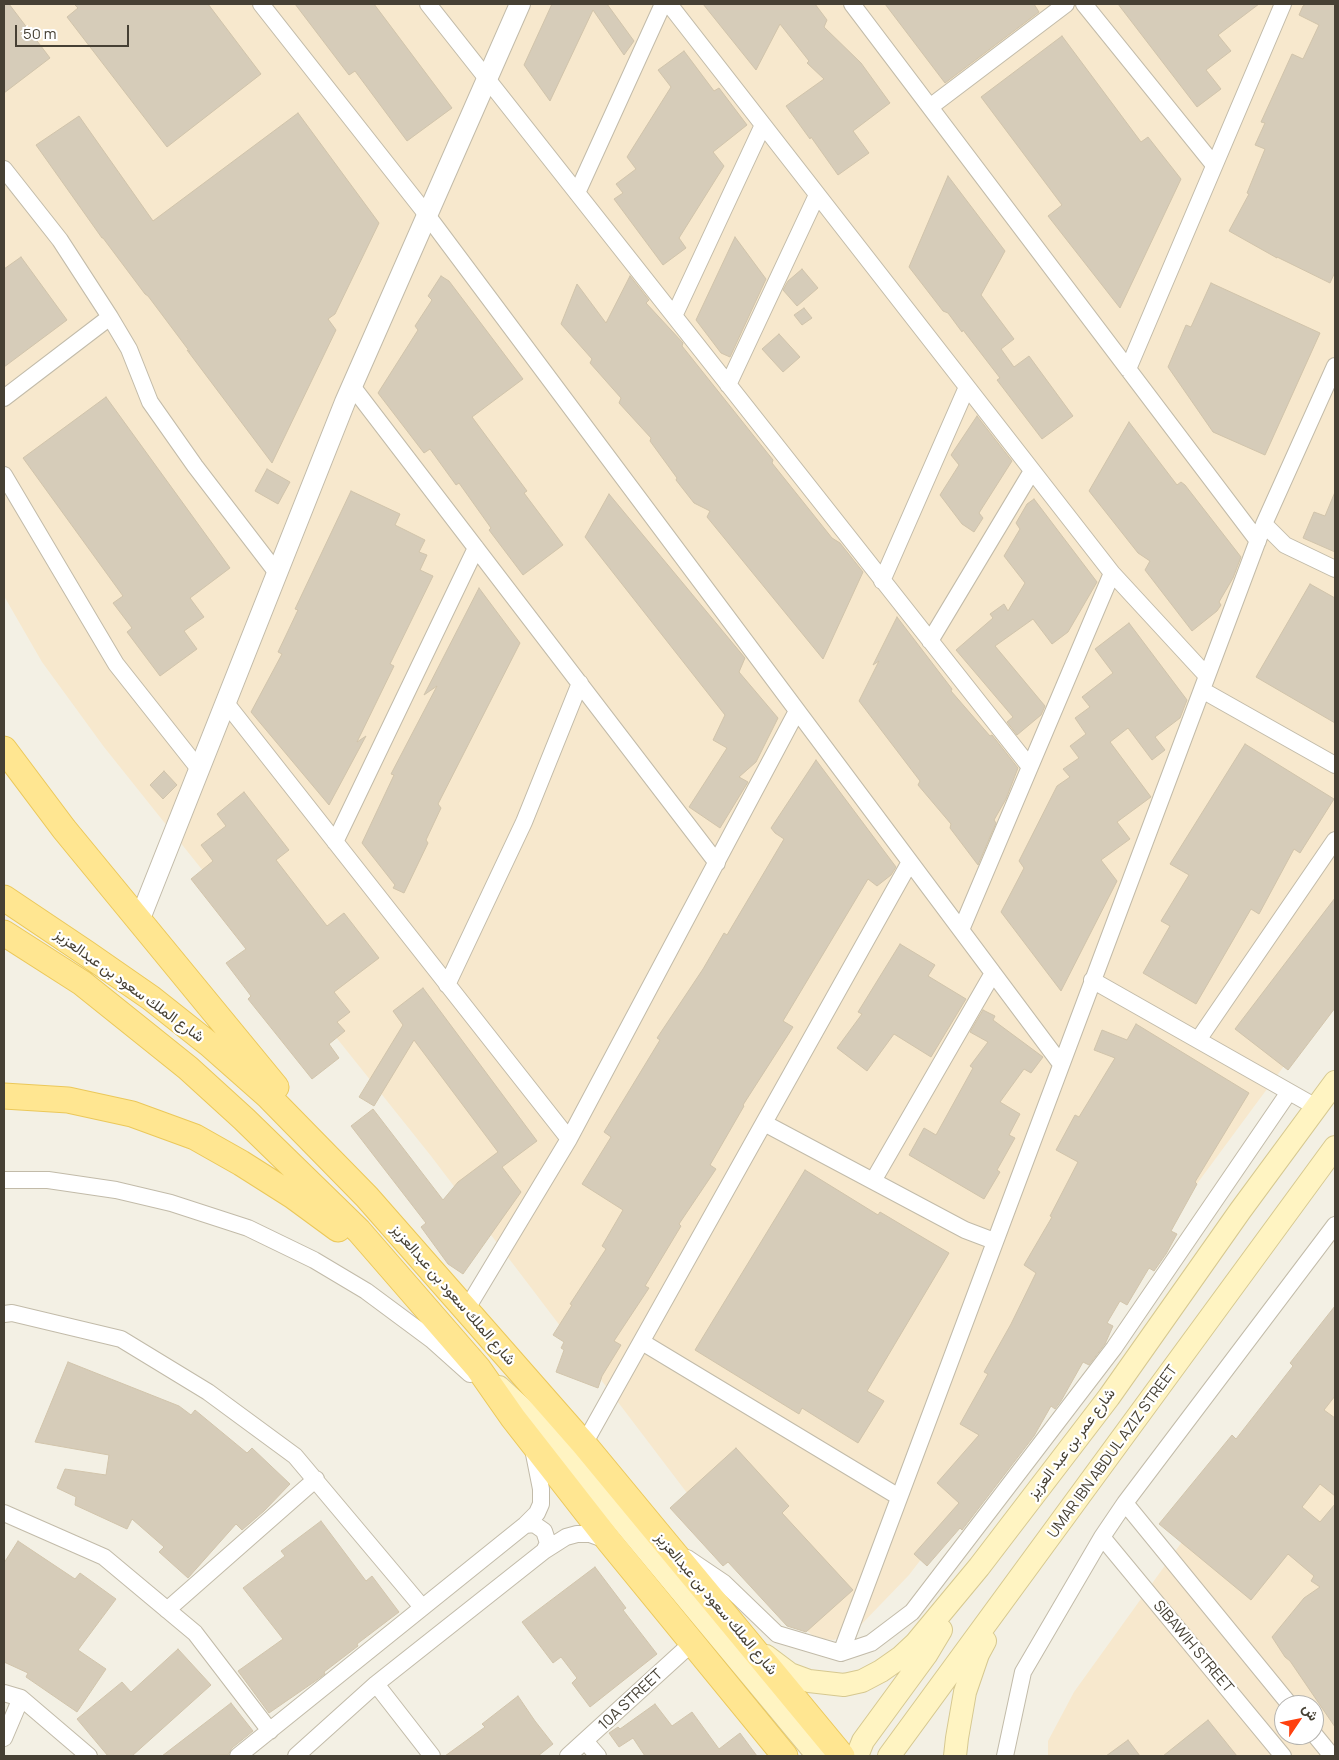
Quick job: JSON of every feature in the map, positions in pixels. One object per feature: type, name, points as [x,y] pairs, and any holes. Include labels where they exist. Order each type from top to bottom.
[{"type":"main road","points":[[4,749],[64,829],[367,1196]]},
{"type":"main road","name":"شارع الملك سعود بن عبدالعزيز","points":[[4,898],[151,998],[209,1044],[269,1097],[367,1196],[584,1444],[842,1756]]},
{"type":"main road","name":"شارع الملك سعود بن عبدالعزيز","points":[[4,933],[82,983],[188,1068],[244,1118],[359,1231],[478,1368],[532,1444],[692,1644],[785,1756]]},
{"type":"main road","name":"شارع عمر بن عبد العزيز","points":[[747,1640],[790,1674],[809,1681],[844,1685],[862,1681],[882,1671],[916,1643],[979,1567],[1109,1397],[1335,1082]]},
{"type":"main road","points":[[4,1096],[68,1100],[132,1114],[195,1137],[293,1196],[343,1233],[390,1274],[433,1318]]},
{"type":"main road","name":"UMAR IBN ABDUL AZIZ STREET","points":[[889,1756],[1335,1147]]},
{"type":"main road","points":[[478,1368],[553,1437],[818,1756]]},
{"type":"main road","points":[[857,1756],[863,1741],[926,1655],[979,1567]]},
{"type":"main road","points":[[955,1756],[965,1692],[978,1654],[1011,1591]]},
{"type":"street","points":[[261,4],[427,215],[1060,1064]]},
{"type":"street","points":[[428,4],[1030,768]]},
{"type":"street","points":[[139,921],[352,386],[520,4]]},
{"type":"street","points":[[577,193],[663,4]]},
{"type":"street","points":[[669,4],[1112,573],[1204,683],[1335,765]]},
{"type":"street","points":[[852,4],[1258,541]]},
{"type":"street","points":[[930,108],[1066,4]]},
{"type":"street","points":[[1084,4],[1214,165]]},
{"type":"street","points":[[1128,369],[1283,4]]},
{"type":"street","points":[[674,316],[763,125]]},
{"type":"street","points":[[4,169],[60,240],[110,316],[129,349],[150,402],[195,466],[277,573]]},
{"type":"street","points":[[728,385],[817,195]]},
{"type":"street","points":[[4,398],[110,316]]},
{"type":"street","points":[[841,1653],[1060,1064],[1264,524],[1335,366]]},
{"type":"street","points":[[352,386],[717,862]]},
{"type":"street","points":[[882,581],[967,387]]},
{"type":"street","points":[[930,641],[1032,470]]},
{"type":"street","points":[[4,475],[116,664],[200,769]]},
{"type":"street","points":[[1264,524],[1285,545],[1335,570]]},
{"type":"street","points":[[335,842],[476,548]]},
{"type":"street","points":[[961,930],[1112,573]]},
{"type":"street","points":[[447,985],[524,822],[580,683]]},
{"type":"street","points":[[226,703],[569,1138]]},
{"type":"street","points":[[466,1310],[569,1138],[798,711]]},
{"type":"street","points":[[1198,1040],[1335,840]]},
{"type":"street","points":[[584,1444],[910,862]]},
{"type":"street","points":[[873,1181],[993,973]]},
{"type":"street","points":[[1092,980],[1316,1107]]},
{"type":"street","points":[[663,1541],[724,1583],[777,1634],[841,1653],[871,1643],[912,1612],[1114,1348],[1289,1092]]},
{"type":"street","points":[[764,1123],[965,1230],[994,1241]]},
{"type":"street","points":[[4,1180],[48,1180],[116,1190],[171,1203],[248,1228],[314,1260],[366,1292],[432,1340],[472,1376],[512,1418]]},
{"type":"street","points":[[1005,1756],[1023,1672],[1102,1537],[1125,1503],[1335,1225]]},
{"type":"street","points":[[1180,1250],[1185,1289]]},
{"type":"street","points":[[4,1314],[12,1313],[121,1339],[208,1392],[296,1456],[422,1607]]},
{"type":"street","points":[[642,1342],[899,1497]]},
{"type":"street","points":[[238,1756],[525,1525],[537,1513],[541,1504],[541,1489],[532,1444]]},
{"type":"street","points":[[167,1610],[316,1479]]},
{"type":"street","points":[[1125,1503],[1282,1695]]},
{"type":"street","points":[[4,1515],[104,1557],[195,1633],[270,1731]]},
{"type":"street","points":[[525,1525],[534,1524],[544,1531],[548,1544],[544,1551]]},
{"type":"street","points":[[296,1756],[376,1684],[544,1551],[566,1537],[577,1534],[590,1534],[609,1541]]},
{"type":"street","name":"SIBAWIH STREET","points":[[1102,1537],[1283,1756]]},
{"type":"street","name":"10A STREET","points":[[568,1756],[586,1742],[692,1644]]},
{"type":"street","points":[[376,1684],[432,1756]]},
{"type":"street","points":[[4,1692],[21,1698],[89,1756]]},
{"type":"street","points":[[4,1738],[21,1698]]},
{"type":"street","points":[[586,1742],[598,1756]]},
{"type":"street","points":[[1323,1745],[1332,1756]]},
{"type":"shaded area","points":[[4,4],[1335,4],[1335,997],[1199,1181],[1068,1367],[909,1575],[854,1632],[834,1640],[822,1639],[812,1635],[763,1593],[431,1156],[104,747],[42,662],[4,596]]},
{"type":"shaded area","points":[[1335,1329],[1335,1756],[1048,1756],[1048,1741],[1074,1692]]},
{"type":"building","points":[[4,4],[9,4],[50,58],[4,93]]},
{"type":"building","points":[[74,4],[208,4],[261,74],[167,147],[67,17],[78,8]]},
{"type":"building","points":[[295,4],[374,4],[452,108],[407,141],[355,71],[349,75]]},
{"type":"building","points":[[552,4],[607,4],[634,41],[624,55],[593,10],[550,101],[524,65]]},
{"type":"building","points":[[703,4],[815,4],[827,20],[824,27],[861,63],[890,103],[853,131],[869,153],[838,175],[786,106],[824,79],[807,63],[809,61],[780,24],[756,70]]},
{"type":"building","points":[[885,4],[1034,4],[1039,12],[945,83]]},
{"type":"building","points":[[1118,4],[1259,4],[1218,35],[1231,51],[1206,70],[1221,89],[1197,107]]},
{"type":"building","points":[[1306,4],[1335,4],[1335,272],[1330,283],[1277,258],[1229,231],[1249,194],[1247,193],[1265,149],[1255,145],[1265,123],[1261,122],[1292,54],[1303,59],[1319,25],[1299,15]]},
{"type":"building","points":[[1062,36],[1141,142],[1148,137],[1181,179],[1120,308],[1048,216],[1062,205],[981,97]]},
{"type":"building","points":[[684,51],[714,91],[719,88],[747,125],[713,152],[724,166],[679,238],[686,248],[663,265],[614,199],[623,193],[616,184],[636,169],[627,157],[671,87],[658,70]]},
{"type":"building","points":[[298,113],[379,223],[335,314],[328,319],[336,330],[272,463],[148,296],[102,238],[36,145],[79,116],[153,221]]},
{"type":"building","points":[[948,176],[1005,251],[981,295],[1014,339],[1001,349],[1014,367],[1029,356],[1073,416],[1042,439],[997,380],[1000,378],[963,330],[962,332],[948,313],[943,311],[909,267]]},
{"type":"building","points":[[735,237],[766,279],[730,357],[721,353],[696,320]]},
{"type":"building","points":[[21,257],[67,320],[4,367],[4,269]]},
{"type":"building","points":[[802,269],[818,288],[797,306],[783,290],[788,281]]},
{"type":"building","points":[[441,276],[449,281],[523,379],[472,417],[527,491],[524,493],[563,545],[523,575],[489,530],[491,528],[459,483],[456,485],[430,449],[424,453],[378,393],[418,330],[415,326],[432,300],[428,296]]},
{"type":"building","points":[[630,276],[649,300],[646,303],[683,343],[682,346],[773,460],[772,463],[832,538],[840,543],[863,572],[823,659],[707,517],[710,511],[694,503],[676,480],[677,478],[650,441],[651,438],[619,403],[621,398],[590,363],[592,359],[561,324],[577,284],[606,323]]},
{"type":"building","points":[[1211,283],[1320,333],[1265,455],[1213,432],[1168,367],[1186,325],[1191,327]]},
{"type":"building","points":[[804,308],[812,318],[802,325],[794,315]]},
{"type":"building","points":[[779,334],[800,357],[783,372],[762,349]]},
{"type":"building","points":[[106,397],[230,568],[190,598],[204,617],[184,631],[197,649],[160,676],[127,632],[132,628],[113,603],[123,596],[23,458]]},
{"type":"building","points":[[977,416],[1012,461],[979,513],[983,518],[974,532],[962,524],[940,495],[959,465],[951,455]]},
{"type":"building","points":[[1129,422],[1177,485],[1181,482],[1185,485],[1241,557],[1233,578],[1219,602],[1221,605],[1217,611],[1192,631],[1145,570],[1150,561],[1138,553],[1089,491]]},
{"type":"building","points":[[267,469],[290,482],[278,504],[255,491]]},
{"type":"building","points":[[351,491],[400,514],[395,525],[425,540],[419,552],[427,555],[420,570],[433,576],[390,664],[394,666],[357,742],[366,736],[329,805],[251,712],[282,654],[278,652],[298,610],[295,609]]},
{"type":"building","points":[[1335,492],[1335,552],[1303,538],[1314,512],[1325,516]]},
{"type":"building","points":[[609,494],[745,658],[739,672],[778,718],[756,762],[739,777],[748,782],[720,828],[689,807],[727,748],[713,740],[725,715],[585,537]]},
{"type":"building","points":[[1034,499],[1097,582],[1068,632],[1052,644],[1033,619],[995,646],[1045,706],[1041,715],[1017,735],[1007,722],[1013,717],[956,650],[993,618],[990,614],[1004,604],[1008,611],[1025,583],[1004,556],[1020,529],[1016,523],[1027,504]]},
{"type":"building","points":[[1310,584],[1335,598],[1335,723],[1256,677]]},
{"type":"building","points":[[479,588],[520,643],[438,804],[441,808],[426,840],[428,843],[404,893],[393,888],[395,885],[362,843],[394,775],[391,774],[437,686],[424,695]]},
{"type":"building","points":[[897,617],[952,689],[951,691],[990,736],[992,735],[1018,768],[1006,799],[994,820],[996,823],[978,865],[950,828],[951,824],[918,785],[920,781],[859,701],[879,661],[873,665]]},
{"type":"building","points":[[1129,623],[1187,700],[1180,718],[1155,737],[1165,750],[1152,760],[1128,728],[1110,742],[1151,797],[1117,822],[1130,839],[1101,860],[1117,881],[1061,991],[1001,912],[1024,868],[1019,861],[1057,786],[1070,777],[1063,769],[1079,758],[1070,746],[1086,734],[1075,718],[1090,707],[1082,697],[1113,673],[1095,649]]},
{"type":"building","points":[[1245,744],[1334,799],[1300,853],[1294,849],[1259,914],[1251,909],[1196,1004],[1143,973],[1170,926],[1161,921],[1189,875],[1170,864]]},
{"type":"building","points":[[816,760],[896,867],[891,875],[877,886],[868,879],[783,1021],[793,1027],[743,1105],[710,1165],[716,1169],[679,1224],[681,1226],[645,1286],[649,1288],[614,1341],[621,1345],[602,1376],[598,1388],[556,1372],[564,1350],[561,1348],[564,1342],[553,1335],[572,1305],[570,1304],[606,1249],[602,1246],[623,1210],[582,1184],[611,1137],[604,1132],[660,1040],[657,1038],[703,969],[724,933],[727,935],[784,839],[771,828]]},
{"type":"building","points":[[164,771],[177,785],[163,799],[150,785]]},
{"type":"building","points":[[244,792],[289,850],[276,860],[327,926],[344,913],[379,958],[334,992],[350,1012],[337,1022],[345,1031],[329,1044],[339,1058],[312,1079],[248,999],[251,996],[226,963],[246,949],[191,879],[213,861],[201,845],[226,826],[217,814]]},
{"type":"building","points":[[1335,898],[1335,1008],[1288,1070],[1235,1029]]},
{"type":"building","points":[[900,944],[935,965],[928,976],[966,999],[931,1057],[894,1034],[867,1071],[837,1048],[862,1014],[858,1012]]},
{"type":"building","points":[[423,988],[537,1141],[502,1167],[521,1192],[463,1274],[448,1264],[421,1227],[426,1223],[351,1126],[373,1109],[443,1200],[458,1182],[498,1152],[414,1040],[374,1106],[359,1097],[403,1025],[393,1011]]},
{"type":"building","points":[[983,1010],[995,1016],[993,1020],[1043,1057],[1031,1073],[1024,1069],[1000,1102],[1020,1114],[1009,1135],[1015,1138],[997,1170],[1000,1172],[984,1199],[909,1155],[924,1128],[936,1135],[973,1068],[970,1066],[988,1042],[970,1032]]},
{"type":"building","points":[[1136,1024],[1249,1093],[1195,1182],[1197,1184],[1171,1231],[1177,1234],[1166,1254],[1154,1271],[1149,1268],[1127,1305],[1120,1301],[1107,1323],[1113,1326],[1105,1344],[1089,1365],[1083,1362],[1055,1409],[1051,1406],[1034,1436],[962,1530],[960,1528],[927,1566],[914,1554],[959,1503],[937,1483],[979,1435],[960,1424],[988,1374],[984,1372],[1011,1324],[1036,1273],[1024,1265],[1052,1217],[1050,1216],[1078,1162],[1056,1150],[1075,1115],[1079,1117],[1115,1058],[1094,1050],[1102,1030],[1127,1040]]},
{"type":"building","points":[[805,1170],[878,1215],[880,1212],[949,1253],[867,1391],[884,1401],[858,1443],[802,1408],[799,1414],[695,1350]]},
{"type":"building","points":[[1335,1306],[1335,1396],[1324,1410],[1335,1418],[1335,1496],[1320,1484],[1302,1507],[1320,1522],[1335,1504],[1335,1727],[1324,1711],[1324,1695],[1313,1695],[1272,1637],[1304,1598],[1320,1587],[1311,1581],[1314,1576],[1288,1554],[1251,1600],[1159,1524],[1232,1435],[1236,1439],[1293,1366],[1290,1363]]},
{"type":"building","points":[[68,1362],[179,1406],[191,1415],[195,1410],[247,1453],[252,1448],[290,1484],[264,1511],[242,1530],[236,1524],[188,1578],[159,1552],[164,1547],[132,1519],[127,1529],[75,1505],[76,1497],[57,1488],[65,1469],[106,1475],[109,1455],[35,1442]]},
{"type":"building","points":[[736,1448],[789,1506],[782,1513],[853,1590],[806,1632],[787,1626],[728,1562],[723,1566],[670,1508]]},
{"type":"building","points":[[321,1521],[366,1581],[372,1576],[399,1612],[357,1644],[358,1646],[324,1672],[325,1674],[269,1713],[238,1671],[283,1639],[243,1588],[285,1556],[281,1551]]},
{"type":"building","points":[[18,1541],[75,1579],[80,1573],[116,1599],[78,1650],[106,1669],[77,1712],[26,1677],[28,1673],[4,1662],[4,1563]]},
{"type":"building","points":[[595,1567],[626,1608],[623,1610],[657,1654],[590,1707],[572,1683],[577,1678],[561,1657],[553,1663],[522,1622]]},
{"type":"building","points":[[178,1649],[211,1685],[132,1756],[108,1756],[77,1719],[122,1682],[131,1692]]},
{"type":"building","points":[[518,1696],[553,1744],[538,1756],[445,1756],[485,1727],[482,1724]]},
{"type":"building","points":[[231,1703],[253,1731],[232,1748],[228,1755],[162,1756]]},
{"type":"building","points":[[655,1704],[672,1726],[692,1712],[719,1749],[740,1733],[757,1756],[645,1756],[633,1738],[619,1747],[609,1733],[618,1727],[620,1729]]},
{"type":"building","points":[[1208,1720],[1237,1756],[1163,1756]]},
{"type":"building","points":[[1128,1740],[1140,1756],[1106,1756]]}]
